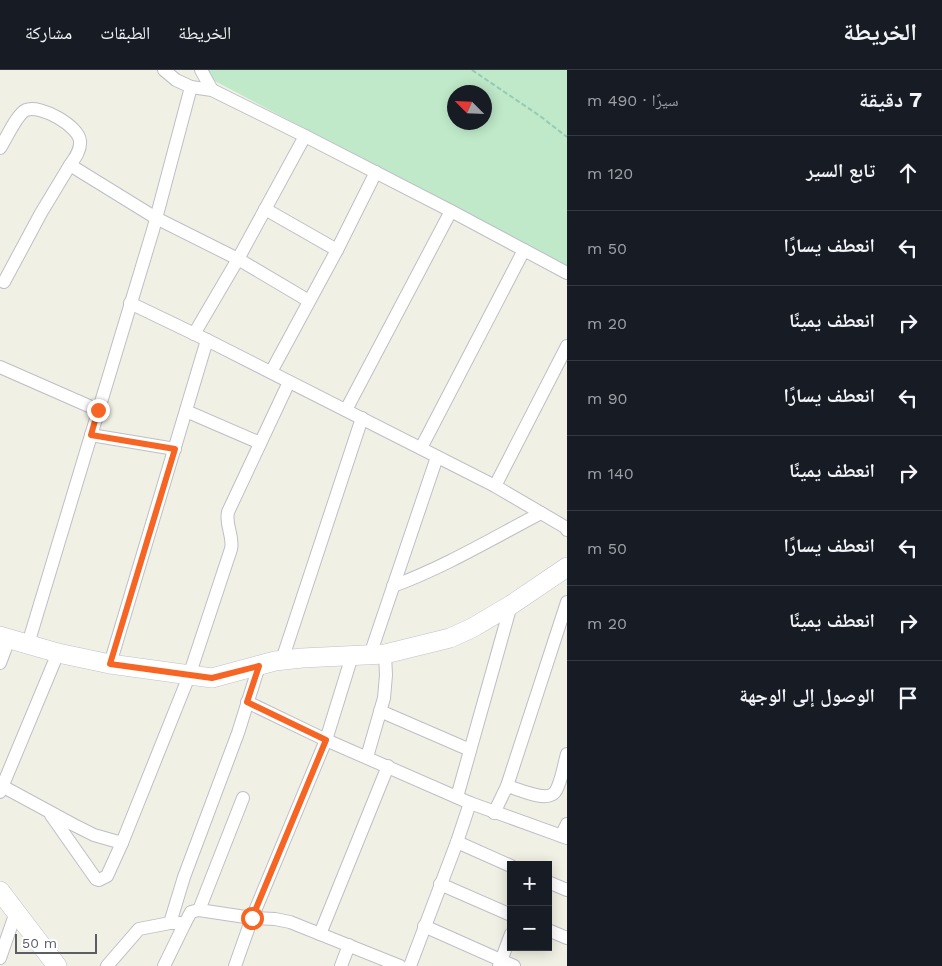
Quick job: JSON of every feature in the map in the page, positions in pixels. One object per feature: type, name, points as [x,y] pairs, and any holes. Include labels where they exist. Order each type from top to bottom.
[{"type":"street","points":[[164,70],[176,80],[191,87],[212,90],[305,136],[567,273]]},
{"type":"street","points":[[201,70],[212,90]]},
{"type":"street","points":[[28,644],[156,218],[191,87]]},
{"type":"street","points":[[0,148],[20,115],[26,110],[33,108],[46,112],[65,122],[78,133],[80,140],[80,149],[41,213],[1,285]]},
{"type":"street","points":[[194,334],[238,259],[305,136]]},
{"type":"street","points":[[70,166],[156,218],[238,259],[309,301]]},
{"type":"street","points":[[271,372],[337,250],[376,172]]},
{"type":"street","points":[[265,209],[337,250]]},
{"type":"street","points":[[346,410],[451,211]]},
{"type":"street","points":[[421,448],[524,250]]},
{"type":"street","points":[[130,303],[208,340],[495,486],[566,527]]},
{"type":"street","points":[[110,664],[208,340]]},
{"type":"street","points":[[495,486],[567,346]]},
{"type":"street","points":[[0,367],[98,410]]},
{"type":"street","points":[[50,812],[96,879],[99,880],[106,876],[122,843],[189,676],[232,549],[233,542],[227,526],[228,512],[289,382]]},
{"type":"street","points":[[186,411],[260,444]]},
{"type":"street","points":[[282,660],[362,418]]},
{"type":"street","points":[[91,435],[175,449]]},
{"type":"street","points":[[235,966],[252,918],[326,740],[369,655],[437,457]]},
{"type":"street","points":[[393,586],[412,579],[541,513]]},
{"type":"street","points":[[0,663],[5,637],[58,653],[110,664],[212,678],[282,660],[369,655],[450,638],[472,628],[512,605],[567,567]]},
{"type":"street","points":[[494,813],[507,786],[567,602]]},
{"type":"street","points":[[457,797],[512,605]]},
{"type":"street","points":[[58,653],[1,789],[94,835],[122,843]]},
{"type":"street","points":[[367,757],[385,690],[369,655]]},
{"type":"street","points":[[170,923],[184,877],[238,733],[259,666]]},
{"type":"street","points":[[247,702],[326,740],[494,813],[564,837],[567,824]]},
{"type":"street","points":[[380,711],[470,750]]},
{"type":"street","points":[[507,786],[545,797],[550,796],[557,790],[567,754]]},
{"type":"street","points":[[320,934],[388,766]]},
{"type":"street","points":[[199,910],[242,798]]},
{"type":"street","points":[[410,966],[470,803]]},
{"type":"street","points":[[457,842],[507,864]]},
{"type":"street","points":[[440,884],[507,913]]},
{"type":"street","points":[[552,884],[567,890]]},
{"type":"street","points":[[0,890],[57,966]]},
{"type":"street","points":[[164,966],[185,923],[192,912],[199,910],[252,918],[276,918],[400,966]]},
{"type":"street","points":[[0,958],[16,912]]},
{"type":"street","points":[[107,966],[139,929],[170,923],[185,923]]},
{"type":"street","points":[[424,926],[500,964],[514,966]]},
{"type":"street","points":[[552,932],[567,938]]},
{"type":"street","points":[[341,966],[349,945]]},
{"type":"street","points":[[500,964],[507,945]]},
{"type":"path","points":[[472,70],[540,116],[567,137]]},
{"type":"green space","points":[[203,70],[567,70],[567,267],[211,79]]},
{"type":"route","points":[[98,410],[91,435],[175,449],[110,664],[212,678],[259,666],[247,702],[326,740],[252,918]]}]
